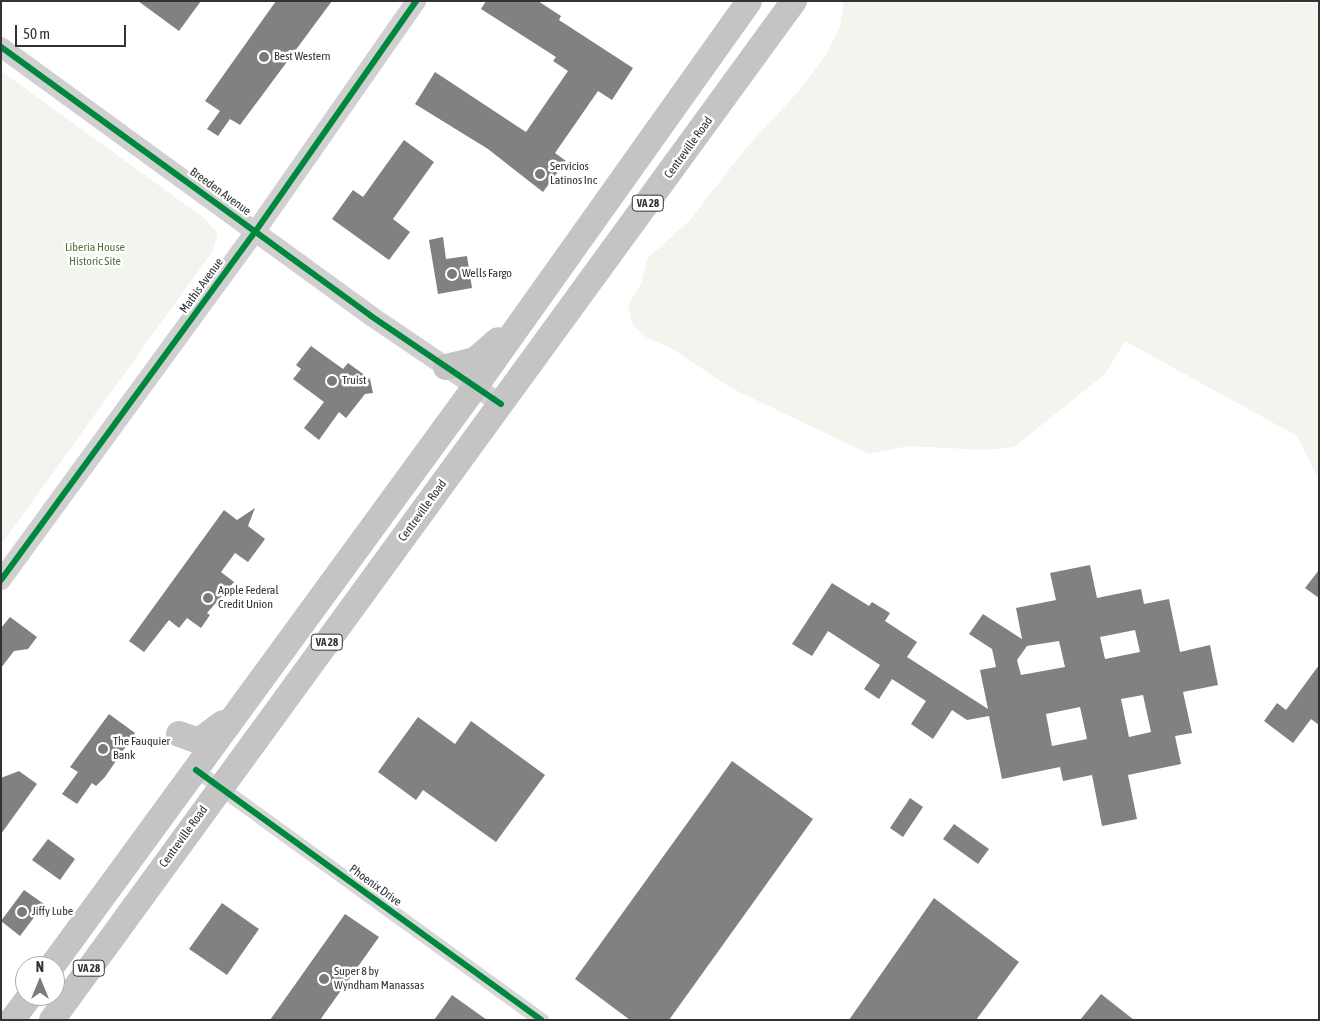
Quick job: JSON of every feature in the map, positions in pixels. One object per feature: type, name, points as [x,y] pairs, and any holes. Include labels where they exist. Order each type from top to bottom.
[{"type":"highway","name":"VA 28","points":[[59,956],[240,711],[525,317],[749,1]]},
{"type":"highway","name":"Centreville Road","points":[[52,1020],[794,1]]},
{"type":"highway","points":[[446,367],[475,360],[525,317]]},
{"type":"highway","points":[[178,734],[199,741],[240,711]]},
{"type":"highway","points":[[12,1020],[22,1006]]},
{"type":"street","name":"Mathis Avenue","points":[[1,580],[255,232],[416,1]]},
{"type":"street","name":"Breeden Avenue","points":[[1,47],[255,232],[474,387],[501,404]]},
{"type":"street","name":"Phoenix Drive","points":[[196,770],[541,1020]]},
{"type":"green space","points":[[844,1],[1319,3],[1319,480],[1297,436],[1125,341],[1105,374],[1014,447],[986,450],[908,446],[869,454],[731,388],[671,348],[646,337],[632,324],[628,305],[640,286],[648,258],[690,220],[745,149],[798,92],[826,55],[840,27]]},
{"type":"green space","name":"Liberia House Historic Site","points":[[1,71],[204,218],[218,234],[212,252],[1,545]]},
{"type":"building","points":[[138,1],[201,1],[179,31]]},
{"type":"building","name":"Best Western","points":[[276,1],[332,1],[240,125],[230,119],[218,136],[207,129],[220,111],[205,101]]},
{"type":"building","points":[[486,1],[538,1],[561,16],[559,20],[633,68],[612,100],[598,91],[555,153],[566,161],[543,192],[488,149],[415,104],[435,72],[526,132],[568,71],[553,61],[556,57],[481,9]]},
{"type":"building","points":[[404,140],[434,162],[393,219],[410,232],[389,260],[332,219],[353,190],[363,197]]},
{"type":"building","name":"Wells Fargo","points":[[443,237],[446,259],[467,256],[472,288],[438,294],[429,240]]},
{"type":"building","name":"Truist","points":[[311,346],[343,369],[348,363],[370,379],[373,393],[365,394],[346,418],[339,412],[319,440],[304,428],[324,402],[293,379],[301,369],[296,365]]},
{"type":"building","points":[[255,508],[248,526],[265,539],[248,562],[235,553],[221,572],[234,582],[207,613],[210,615],[201,628],[187,618],[179,628],[169,620],[144,652],[129,641],[224,510],[237,520]]},
{"type":"building","points":[[1090,565],[1097,598],[1141,589],[1144,604],[1169,599],[1180,652],[1210,645],[1218,685],[1183,692],[1192,733],[1175,736],[1181,764],[1128,775],[1137,819],[1102,826],[1092,775],[1063,781],[1060,767],[1002,779],[989,716],[967,720],[952,710],[933,739],[911,724],[926,701],[892,679],[879,699],[864,689],[880,665],[828,631],[812,656],[792,644],[832,583],[869,606],[872,602],[890,613],[885,621],[917,642],[907,657],[988,709],[980,670],[996,667],[992,649],[969,634],[983,614],[1022,639],[1016,608],[1056,600],[1050,573]],"holes":[[[1135,630],[1140,652],[1105,659],[1100,637]],[[1059,641],[1065,667],[1021,675],[1017,660],[1027,646]],[[1143,695],[1151,732],[1129,737],[1121,699]],[[1080,707],[1087,739],[1052,746],[1046,714]]]},
{"type":"building","points":[[1319,570],[1319,598],[1305,588]]},
{"type":"building","points":[[10,617],[37,637],[28,649],[14,651],[1,668],[1,628]]},
{"type":"building","points":[[1319,665],[1319,725],[1311,719],[1293,743],[1264,721],[1277,703],[1286,710]]},
{"type":"building","name":"The Fauquier Bank","points":[[109,714],[135,733],[105,777],[96,786],[92,783],[77,804],[62,794],[78,772],[70,767]]},
{"type":"building","points":[[418,717],[455,744],[471,721],[545,775],[496,842],[423,790],[416,800],[378,772]]},
{"type":"building","points":[[732,761],[813,819],[669,1020],[630,1020],[575,979]]},
{"type":"building","points":[[19,771],[37,784],[1,834],[1,778]]},
{"type":"building","points":[[910,798],[923,807],[903,837],[890,828]]},
{"type":"building","points":[[954,824],[989,849],[978,864],[943,839]]},
{"type":"building","points":[[48,839],[75,859],[60,880],[32,860]]},
{"type":"building","name":"Jiffy Lube","points":[[24,890],[44,904],[20,936],[1,921]]},
{"type":"building","points":[[934,898],[1019,962],[976,1020],[849,1020]]},
{"type":"building","points":[[222,903],[259,929],[227,975],[189,949]]},
{"type":"building","name":"Super 8 by Wyndham Manassas","points":[[345,914],[379,937],[320,1020],[270,1020]]},
{"type":"building","points":[[1101,994],[1134,1020],[1080,1020]]},
{"type":"building","points":[[452,995],[487,1020],[434,1020]]},
{"type":"cycle path","points":[[1,580],[255,232],[416,1]]},
{"type":"cycle path","points":[[1,47],[371,316],[501,404]]},
{"type":"cycle path","points":[[196,770],[541,1020]]},
{"type":"place","name":"Best Western","points":[[264,57]]},
{"type":"place","name":"Servicios Latinos Inc","points":[[540,174]]},
{"type":"place","name":"Wells Fargo","points":[[452,274]]},
{"type":"place","name":"Truist","points":[[332,381]]},
{"type":"place","name":"Apple Federal Credit Union","points":[[208,598]]},
{"type":"place","name":"The Fauquier Bank","points":[[103,749]]},
{"type":"place","name":"Jiffy Lube","points":[[22,912]]},
{"type":"place","name":"Super 8 by Wyndham Manassas","points":[[324,979]]}]
